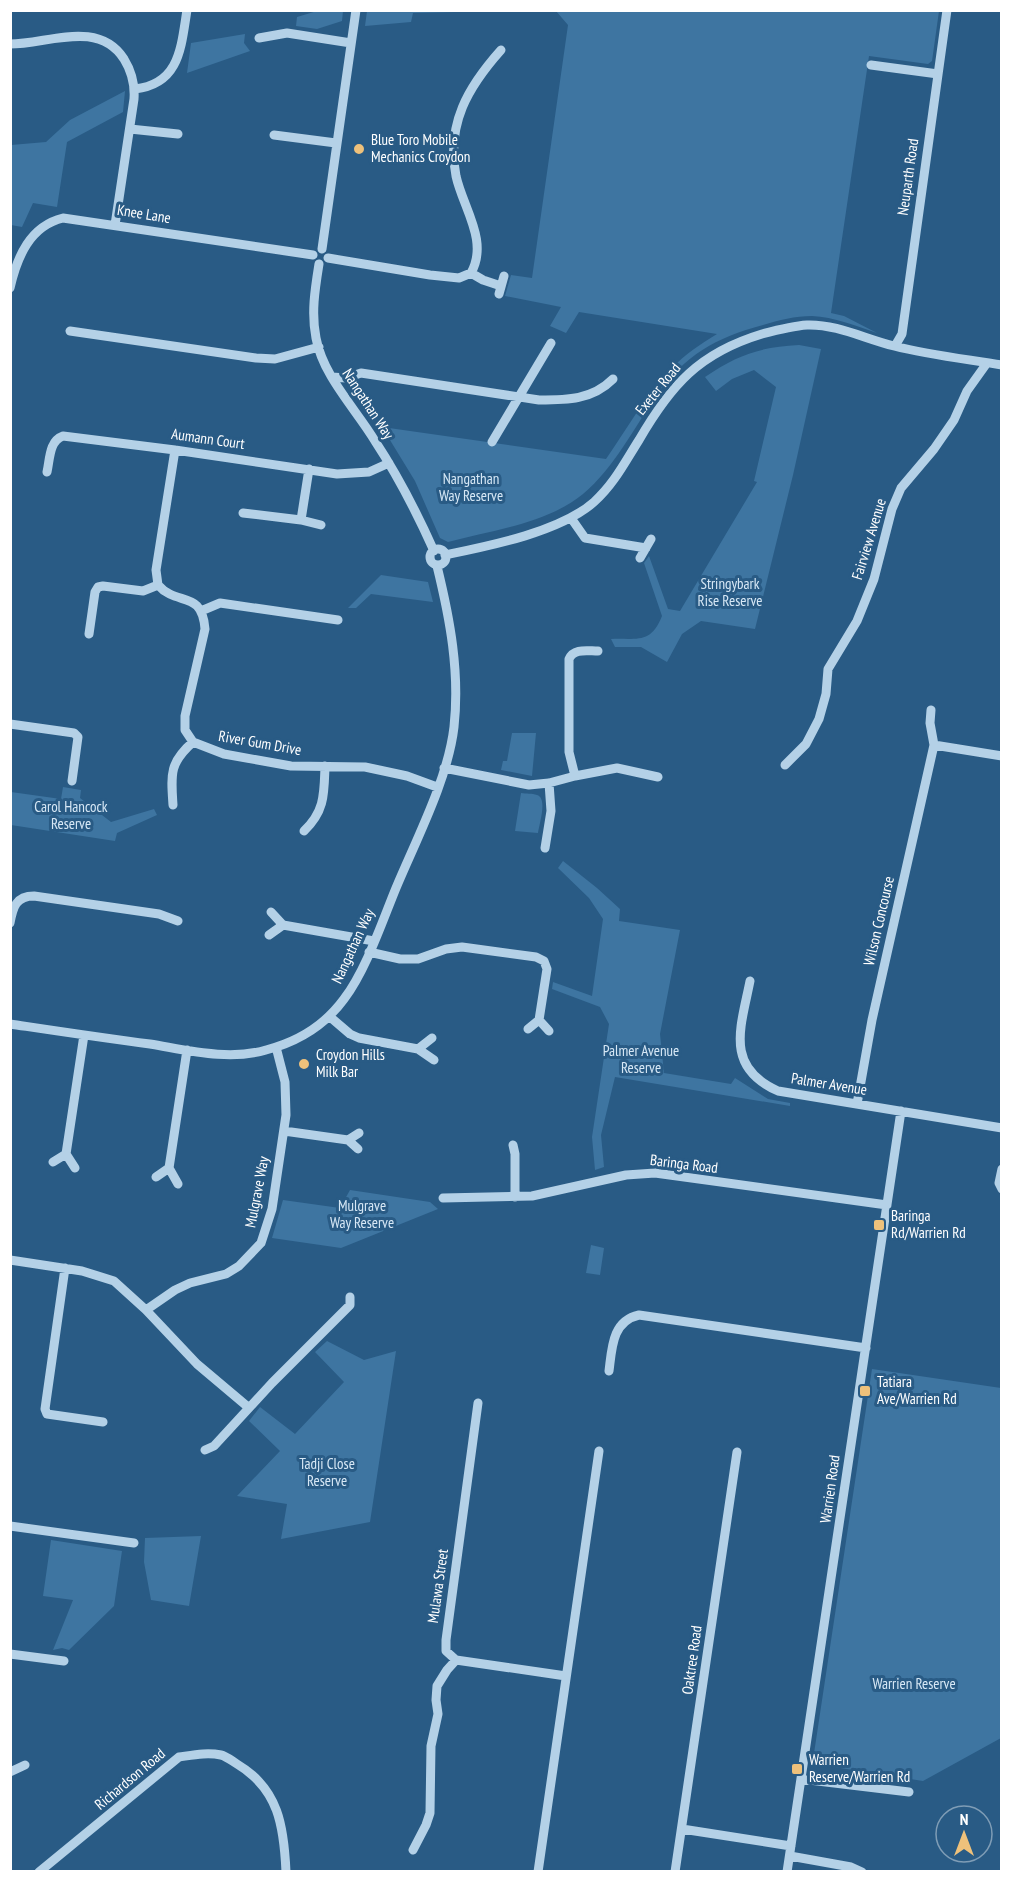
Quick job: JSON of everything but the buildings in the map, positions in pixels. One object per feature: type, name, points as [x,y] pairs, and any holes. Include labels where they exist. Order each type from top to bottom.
[{"type":"street","points":[[135,89],[146,88],[161,80],[177,62],[187,10]]},
{"type":"street","points":[[328,258],[326,263],[315,262],[356,10]]},
{"type":"street","name":"Neuparth Road","points":[[895,346],[902,334],[947,10]]},
{"type":"street","points":[[259,38],[287,33],[351,43]]},
{"type":"street","points":[[10,45],[78,36],[101,40],[112,46],[122,56],[135,89],[115,225]]},
{"type":"street","points":[[328,258],[430,275],[459,278],[471,273],[476,264],[477,243],[474,224],[457,177],[454,156],[455,134],[462,106],[471,87],[501,50]]},
{"type":"street","points":[[871,65],[938,74]]},
{"type":"street","points":[[130,129],[178,134]]},
{"type":"street","points":[[274,135],[336,143]]},
{"type":"street","name":"Knee Lane","points":[[10,288],[13,275],[29,241],[45,224],[63,218],[318,252]]},
{"type":"street","points":[[318,252],[328,254],[328,258]]},
{"type":"street","name":"Nangathan Way","points":[[319,264],[314,292],[314,317],[319,347],[332,377],[389,463],[434,550]]},
{"type":"street","points":[[471,273],[500,290],[504,276]]},
{"type":"street","name":"Exeter Road","points":[[446,555],[534,533],[571,518],[594,502],[613,482],[644,431],[678,384],[697,366],[723,348],[778,329],[805,325],[835,327],[895,346],[1002,365]]},
{"type":"street","points":[[70,331],[256,358],[275,359],[319,347]]},
{"type":"street","points":[[492,442],[551,343]]},
{"type":"street","name":"Fairview Avenue","points":[[785,765],[806,744],[819,719],[826,694],[828,669],[856,621],[874,579],[892,508],[901,488],[934,449],[954,420],[967,391],[987,363]]},
{"type":"street","points":[[332,377],[346,378],[361,373],[518,398],[563,400],[597,392],[613,379]]},
{"type":"street","name":"Aumann Court","points":[[47,472],[52,446],[56,439],[63,436],[337,474],[369,472],[389,463]]},
{"type":"street","points":[[173,805],[173,768],[176,758],[193,742],[185,730],[185,716],[205,629],[204,618],[197,604],[189,599],[170,596],[158,585],[156,570],[175,450]]},
{"type":"street","points":[[301,520],[309,470]]},
{"type":"street","points":[[243,513],[301,520],[321,525]]},
{"type":"street","points":[[571,518],[585,538],[649,544],[640,558]]},
{"type":"street","points":[[434,550],[441,550],[446,555],[444,562],[437,566],[430,560],[430,554],[434,550]]},
{"type":"street","name":"Nangathan Way","points":[[10,1024],[226,1055],[253,1053],[276,1047],[303,1036],[329,1016],[358,978],[437,788],[454,729],[455,654],[437,566]]},
{"type":"street","points":[[89,634],[95,592],[98,587],[103,585],[143,591],[158,585]]},
{"type":"street","points":[[201,611],[220,603],[338,620]]},
{"type":"street","points":[[575,776],[569,752],[568,659],[577,651],[598,651]]},
{"type":"street","name":"Wilson Concourse","points":[[857,1104],[872,1020],[934,745],[930,723],[931,710]]},
{"type":"street","points":[[10,723],[74,733],[78,737],[72,782]]},
{"type":"street","name":"River Gum Drive","points":[[193,742],[205,748],[251,760],[291,766],[365,767],[437,788]]},
{"type":"street","points":[[934,745],[1002,756]]},
{"type":"street","points":[[304,831],[315,821],[320,811],[324,793],[325,766]]},
{"type":"street","points":[[444,768],[529,785],[549,783],[617,768],[658,777]]},
{"type":"street","points":[[545,848],[551,811],[549,783]]},
{"type":"street","points":[[10,923],[12,911],[18,900],[25,896],[159,914],[178,921]]},
{"type":"street","points":[[271,912],[283,925],[374,941]]},
{"type":"street","points":[[269,935],[283,925]]},
{"type":"street","points":[[369,952],[400,959],[418,959],[447,949],[462,947],[536,957],[544,961],[547,969],[539,1020],[528,1029]]},
{"type":"street","name":"Palmer Avenue","points":[[750,981],[739,1045],[743,1060],[751,1074],[763,1085],[778,1091],[1002,1128]]},
{"type":"street","points":[[329,1016],[350,1034],[359,1038],[418,1049],[434,1060]]},
{"type":"street","points":[[539,1020],[549,1031]]},
{"type":"street","points":[[75,1168],[66,1154],[84,1035]]},
{"type":"street","points":[[418,1049],[432,1038]]},
{"type":"street","name":"Mulgrave Way","points":[[146,1310],[175,1290],[190,1283],[226,1274],[251,1256],[261,1243],[272,1209],[284,1131],[286,1091],[276,1047]]},
{"type":"street","points":[[178,1184],[170,1168],[187,1050]]},
{"type":"street","name":"Warrien Road","points":[[787,1872],[901,1111]]},
{"type":"street","points":[[284,1131],[348,1140],[358,1149]]},
{"type":"street","points":[[348,1140],[359,1133]]},
{"type":"street","points":[[513,1144],[515,1197]]},
{"type":"street","points":[[53,1162],[66,1154]]},
{"type":"street","points":[[156,1177],[170,1168]]},
{"type":"street","points":[[1002,1169],[999,1183],[1002,1189]]},
{"type":"street","name":"Baringa Road","points":[[443,1198],[515,1197],[553,1192],[626,1175],[655,1173],[887,1205]]},
{"type":"street","points":[[10,1260],[97,1274],[114,1281],[146,1310],[183,1350],[248,1407]]},
{"type":"street","points":[[65,1268],[46,1414],[103,1422]]},
{"type":"street","points":[[205,1450],[214,1446],[248,1407],[350,1305],[350,1297]]},
{"type":"street","points":[[609,1371],[612,1343],[616,1332],[622,1323],[639,1315],[866,1348]]},
{"type":"street","name":"Mulawa Street","points":[[456,1660],[446,1651],[446,1640],[478,1403]]},
{"type":"street","points":[[538,1872],[599,1451]]},
{"type":"street","name":"Oaktree Road","points":[[675,1872],[737,1452]]},
{"type":"street","points":[[10,1526],[134,1544]]},
{"type":"street","points":[[10,1654],[64,1661]]},
{"type":"street","points":[[413,1850],[430,1813],[431,1746],[438,1714],[437,1686],[447,1670],[456,1660],[566,1676]]},
{"type":"street","name":"Richardson Road","points":[[39,1872],[180,1757],[201,1754],[223,1755],[249,1771],[276,1804],[284,1836],[286,1872]]},
{"type":"street","points":[[10,1772],[25,1765]]},
{"type":"street","points":[[801,1779],[909,1792]]},
{"type":"street","points":[[682,1829],[790,1851],[862,1872]]},
{"type":"green space","points":[[367,10],[497,11],[413,13],[411,22],[365,26]]},
{"type":"green space","points":[[317,11],[343,11],[342,21],[317,29],[296,26],[297,17]]},
{"type":"green space","name":"Nangathan Way Reserve","points":[[556,11],[939,11],[932,61],[928,64],[869,56],[831,313],[844,316],[877,333],[837,320],[806,316],[769,323],[716,342],[678,369],[656,396],[614,460],[583,494],[553,512],[536,519],[448,542],[440,538],[415,481],[382,427],[606,459],[645,400],[663,378],[699,345],[717,334],[579,312],[566,333],[550,326],[561,307],[505,296],[511,275],[532,278],[568,25]]},
{"type":"green space","points":[[245,34],[244,43],[250,51],[187,73],[191,43]]},
{"type":"green space","points":[[125,91],[123,112],[67,142],[57,207],[33,203],[22,227],[11,225],[11,145],[46,142],[70,120]]},
{"type":"green space","name":"Stringybark Rise Reserve","points":[[799,345],[821,349],[755,629],[701,621],[682,634],[667,662],[641,647],[615,647],[611,639],[642,638],[653,631],[662,616],[644,563],[649,556],[668,609],[680,611],[757,482],[754,481],[776,387],[754,370],[732,379],[716,391],[705,377],[749,354],[772,348]]},
{"type":"green space","points":[[381,575],[428,582],[433,602],[371,594],[356,608],[348,608]]},
{"type":"green space","points":[[512,733],[536,733],[532,776],[501,770],[503,761],[507,761]]},
{"type":"green space","name":"Carol Hancock Reserve","points":[[63,787],[81,790],[80,798],[111,822],[154,809],[157,815],[117,833],[115,841],[11,825],[11,792],[61,799]]},
{"type":"green space","points":[[521,793],[537,795],[542,801],[538,833],[515,831]]},
{"type":"green space","name":"Palmer Avenue Reserve","points":[[563,861],[620,909],[619,921],[680,930],[660,1034],[664,1073],[731,1084],[735,1078],[768,1099],[790,1103],[790,1106],[615,1077],[601,1135],[604,1167],[595,1170],[592,1137],[609,1024],[600,1007],[552,989],[553,982],[592,996],[603,919],[589,898],[558,868]]},
{"type":"green space","name":"Mulgrave Way Reserve","points":[[350,1190],[430,1202],[438,1209],[341,1248],[272,1238],[283,1200],[340,1208]]},
{"type":"green space","points":[[591,1245],[604,1248],[600,1275],[586,1273]]},
{"type":"green space","name":"Tadji Close Reserve","points":[[327,1341],[364,1360],[396,1351],[370,1522],[281,1539],[287,1504],[237,1496],[280,1451],[249,1421],[260,1407],[295,1434],[344,1382],[315,1352]]},
{"type":"green space","name":"Warrien Reserve","points":[[872,1369],[1001,1388],[1001,1738],[923,1781],[815,1764],[813,1760]]},
{"type":"green space","points":[[201,1536],[189,1606],[151,1600],[144,1562],[145,1538]]},
{"type":"green space","points":[[51,1540],[122,1551],[114,1606],[69,1650],[62,1648],[53,1650],[73,1600],[43,1596]]},
{"type":"place","name":"Blue Toro Mobile Mechanics Croydon","points":[[359,149]]},
{"type":"place","name":"Croydon Hills Milk Bar","points":[[304,1064]]},
{"type":"place","name":"Baringa Rd/Warrien Rd","points":[[879,1225]]},
{"type":"place","name":"Tatiara Ave/Warrien Rd","points":[[865,1391]]},
{"type":"place","name":"Warrien Reserve/Warrien Rd","points":[[797,1769]]}]
